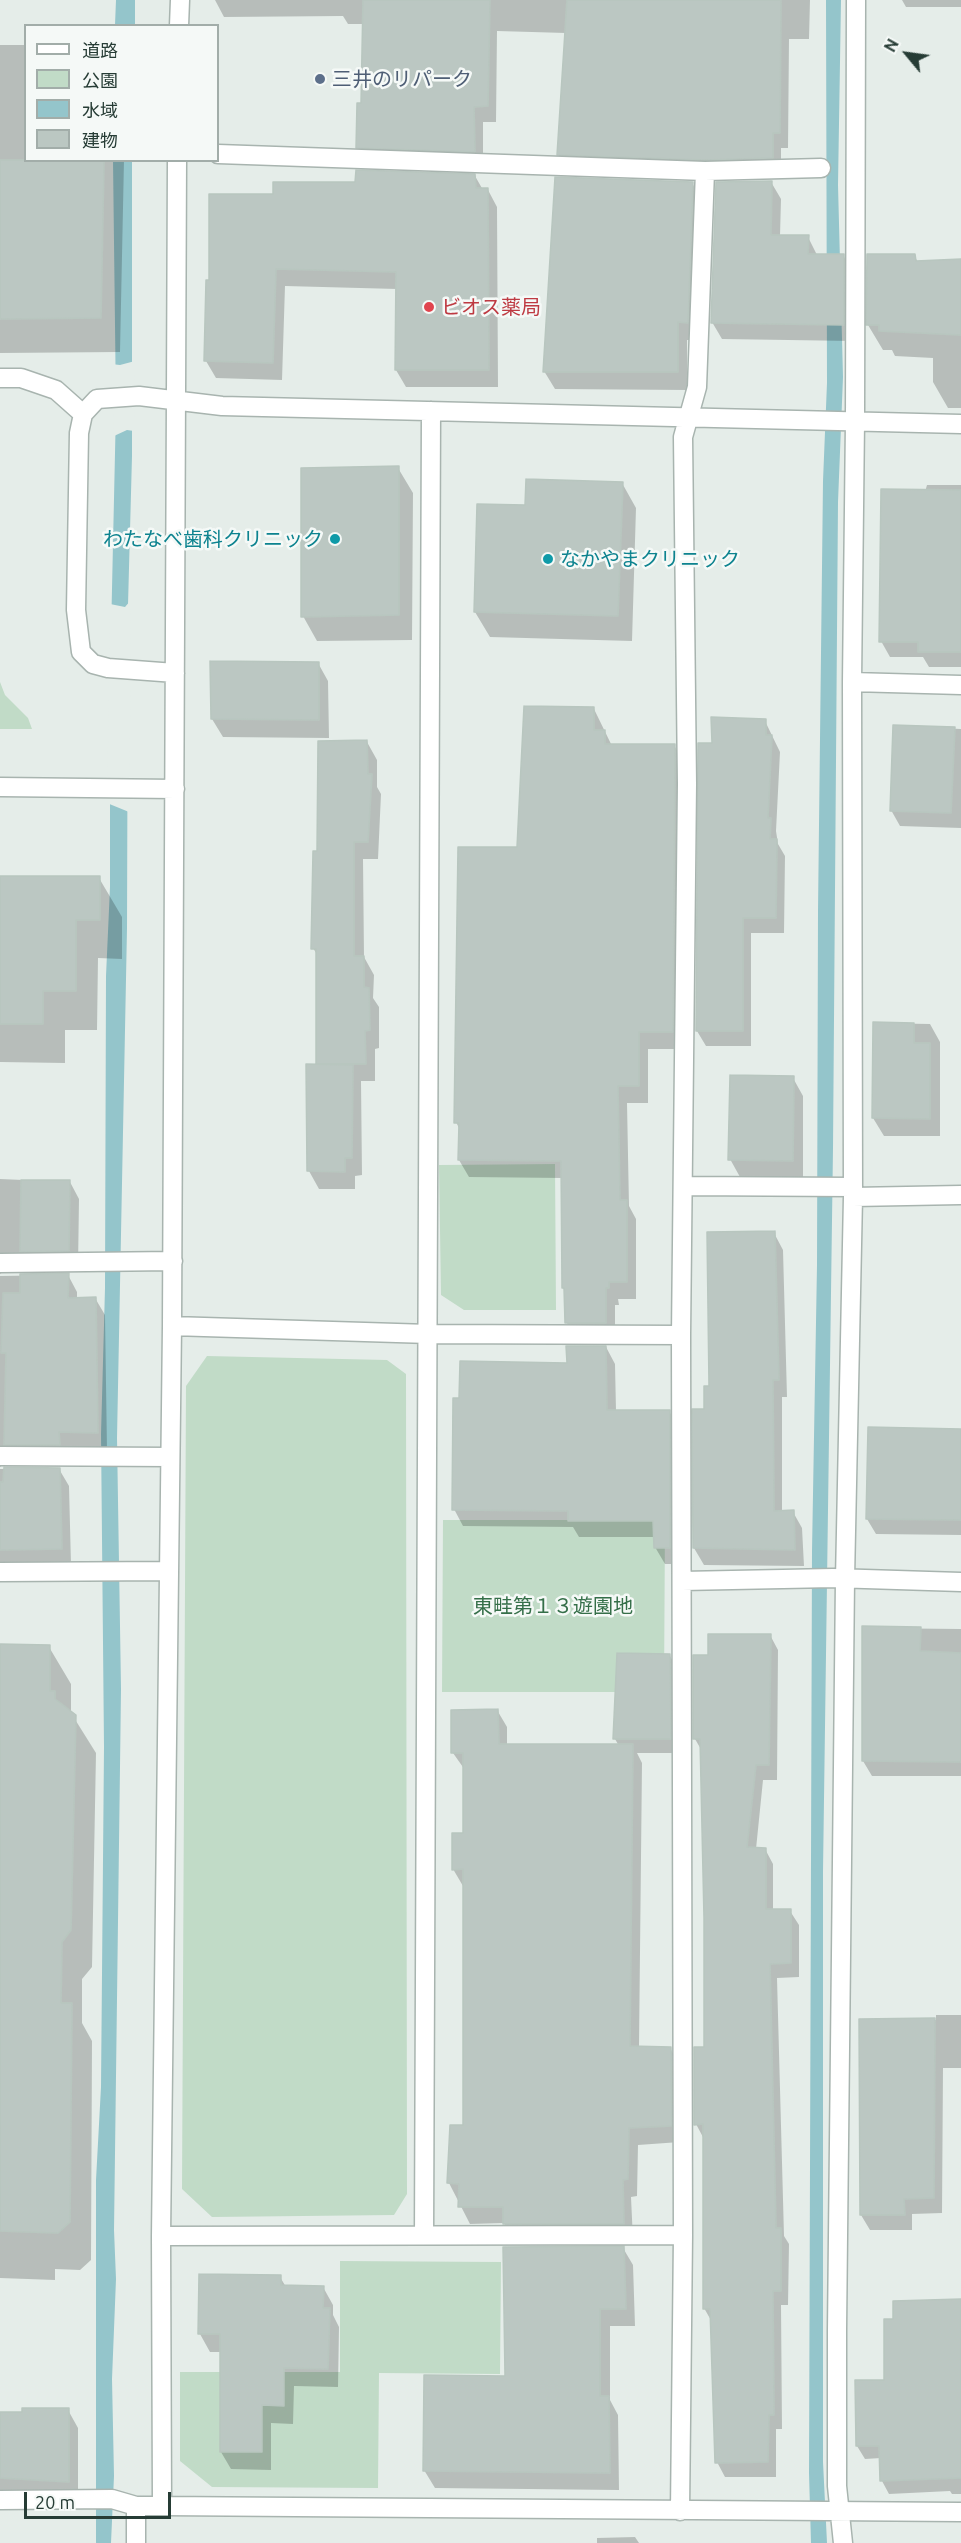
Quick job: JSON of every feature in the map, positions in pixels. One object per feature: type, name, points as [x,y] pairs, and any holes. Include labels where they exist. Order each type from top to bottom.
[{"type":"street","points":[[179,24],[180,0]]},
{"type":"street","points":[[843,2543],[835,2511],[837,2486],[839,1578],[848,1190],[852,682],[849,421],[856,0]]},
{"type":"street","points":[[219,154],[705,171],[821,168]]},
{"type":"street","points":[[162,2506],[161,2236],[173,1262],[177,162]]},
{"type":"street","points":[[680,2511],[683,2235],[681,1335],[687,784],[683,437],[698,387],[705,171]]},
{"type":"street","points":[[0,378],[21,378],[56,390],[83,414]]},
{"type":"street","points":[[175,673],[108,668],[93,664],[81,652],[76,610],[79,433],[83,414],[97,399],[139,396],[222,406],[961,424]]},
{"type":"street","points":[[424,2235],[431,411]]},
{"type":"street","points":[[852,682],[961,685]]},
{"type":"street","points":[[0,787],[175,789]]},
{"type":"street","points":[[683,1186],[811,1186],[961,1195]]},
{"type":"street","points":[[0,1263],[173,1262]]},
{"type":"street","points":[[172,1326],[429,1334],[681,1335]]},
{"type":"street","points":[[0,1456],[170,1457]]},
{"type":"street","points":[[0,1572],[169,1571]]},
{"type":"street","points":[[682,1581],[839,1578],[961,1582]]},
{"type":"street","points":[[161,2236],[683,2235]]},
{"type":"street","points":[[0,2500],[112,2499],[136,2506],[961,2512]]},
{"type":"street","points":[[135,2543],[136,2506]]},
{"type":"green space","points":[[0,682],[5,695],[28,718],[32,729],[0,729]]},
{"type":"green space","points":[[555,1164],[556,1310],[464,1310],[441,1295],[439,1165]]},
{"type":"green space","points":[[207,1356],[387,1360],[406,1374],[407,2194],[394,2215],[212,2217],[182,2189],[186,1386]]},
{"type":"green space","name":"東畦第１３遊園地","points":[[443,1520],[665,1520],[664,1692],[442,1692]]},
{"type":"green space","points":[[340,2261],[501,2262],[500,2374],[379,2373],[378,2488],[212,2487],[180,2461],[180,2372],[340,2372]]},
{"type":"water","points":[[116,0],[135,0],[135,24],[115,24]]},
{"type":"water","points":[[826,0],[841,0],[838,185],[843,377],[838,502],[833,1148],[823,1871],[823,2462],[827,2543],[811,2543],[809,2473],[812,1551],[817,1265],[823,481],[827,383]]},
{"type":"water","points":[[113,162],[132,162],[132,456],[128,605],[127,928],[117,1438],[121,1689],[114,2230],[116,2279],[112,2379],[114,2476],[111,2543],[96,2543],[96,2180],[101,2087],[104,1747],[101,1434],[105,1288],[106,976],[110,887],[110,679],[116,408]]},
{"type":"pier","points":[[135,361],[134,431],[127,430],[114,436],[111,364],[120,365]]},
{"type":"pier","points":[[131,600],[129,812],[107,803],[110,604],[125,607]]},
{"type":"building","points":[[363,0],[490,0],[488,106],[474,107],[475,152],[356,148],[357,103],[361,103]]},
{"type":"building","points":[[567,0],[781,0],[780,133],[773,133],[773,158],[705,160],[557,155]]},
{"type":"building","points":[[0,160],[104,162],[101,318],[0,319]]},
{"type":"building","points":[[356,170],[475,174],[476,188],[488,188],[489,370],[395,370],[396,272],[276,269],[273,363],[204,361],[206,280],[209,280],[209,194],[273,194],[273,182],[355,182]]},
{"type":"building","points":[[555,177],[693,182],[688,323],[678,322],[678,372],[543,372]]},
{"type":"building","points":[[772,181],[771,235],[809,235],[808,254],[844,254],[844,325],[711,323],[716,182]]},
{"type":"building","points":[[867,254],[915,254],[916,261],[961,259],[961,335],[879,331],[879,325],[866,325]]},
{"type":"building","name":"わたなべ歯科クリニック","points":[[399,466],[399,615],[301,617],[301,468]]},
{"type":"building","name":"なかやまクリニック","points":[[526,479],[623,482],[618,616],[474,612],[477,504],[525,505]]},
{"type":"building","points":[[881,489],[961,490],[961,652],[918,652],[918,642],[879,642]]},
{"type":"building","points":[[210,661],[319,662],[319,720],[211,719]]},
{"type":"building","points":[[524,706],[594,707],[594,730],[605,730],[605,744],[675,744],[673,1032],[639,1032],[639,1086],[618,1086],[620,1200],[627,1200],[627,1282],[609,1282],[609,1288],[606,1288],[606,1323],[565,1323],[564,1288],[562,1288],[561,1161],[458,1160],[459,1123],[454,1123],[458,847],[517,847]]},
{"type":"building","points":[[711,717],[766,719],[766,735],[772,735],[768,818],[771,818],[770,839],[777,839],[776,918],[743,918],[743,1031],[696,1031],[698,743],[712,743]]},
{"type":"building","points":[[893,725],[955,727],[951,813],[890,811]]},
{"type":"building","points":[[367,740],[368,774],[372,774],[368,842],[354,842],[354,956],[364,956],[364,987],[369,988],[370,1030],[365,1031],[366,1064],[316,1064],[316,949],[311,949],[313,851],[317,851],[318,741]]},
{"type":"building","points":[[0,876],[100,876],[100,920],[76,920],[76,991],[43,991],[43,1024],[0,1024]]},
{"type":"building","points":[[873,1022],[914,1023],[914,1043],[930,1043],[930,1119],[872,1118]]},
{"type":"building","points":[[306,1064],[353,1065],[352,1158],[345,1158],[345,1172],[307,1171]]},
{"type":"building","points":[[730,1075],[794,1076],[793,1161],[728,1160]]},
{"type":"building","points":[[21,1180],[70,1180],[69,1251],[20,1252]]},
{"type":"building","points":[[775,1231],[779,1380],[773,1380],[774,1511],[794,1510],[795,1550],[693,1548],[692,1409],[704,1409],[704,1386],[709,1386],[707,1232]]},
{"type":"building","points":[[69,1273],[68,1298],[96,1297],[98,1433],[59,1432],[60,1445],[4,1445],[6,1353],[1,1353],[3,1293],[20,1293],[20,1274]]},
{"type":"building","points":[[566,1346],[606,1346],[607,1410],[670,1410],[670,1548],[654,1548],[653,1521],[568,1521],[568,1511],[452,1510],[453,1398],[459,1398],[460,1361],[567,1363]]},
{"type":"building","points":[[868,1427],[961,1429],[961,1520],[866,1519]]},
{"type":"building","points":[[4,1467],[60,1468],[62,1549],[0,1550],[0,1482],[3,1482]]},
{"type":"building","points":[[862,1626],[921,1627],[920,1651],[961,1653],[961,1762],[862,1761]]},
{"type":"building","points":[[708,1634],[771,1634],[769,1765],[756,1765],[747,1847],[766,1848],[766,1909],[791,1909],[791,1963],[770,1964],[776,2228],[781,2228],[781,2291],[773,2291],[774,2415],[769,2415],[768,2462],[715,2463],[710,2309],[703,2309],[703,2124],[694,2125],[694,2047],[704,2047],[704,1918],[700,1739],[693,1739],[693,1655],[708,1655]]},
{"type":"building","points":[[0,1644],[50,1645],[50,1691],[55,1691],[55,1699],[76,1715],[71,1930],[62,1942],[61,2003],[72,2003],[70,2222],[58,2233],[0,2231]]},
{"type":"building","points":[[617,1653],[670,1654],[671,1739],[613,1739]]},
{"type":"building","points":[[498,1709],[499,1744],[633,1744],[630,2046],[671,2047],[672,2126],[629,2128],[628,2179],[623,2180],[624,2224],[503,2224],[503,2207],[458,2207],[459,2184],[447,2183],[450,2125],[463,2125],[463,1869],[452,1870],[452,1833],[463,1833],[463,1753],[451,1753],[451,1710]]},
{"type":"building","points":[[935,2018],[934,2198],[904,2199],[905,2215],[860,2215],[859,2019]]},
{"type":"building","points":[[624,2246],[626,2309],[600,2309],[600,2396],[609,2396],[610,2473],[423,2471],[424,2375],[505,2376],[503,2247]]},
{"type":"building","points":[[199,2274],[281,2275],[281,2285],[324,2286],[323,2308],[330,2308],[328,2369],[284,2368],[284,2406],[262,2405],[262,2452],[220,2452],[220,2334],[198,2334]]},
{"type":"building","points":[[961,2299],[961,2478],[880,2481],[879,2446],[856,2446],[855,2380],[884,2380],[884,2319],[893,2319],[893,2301]]},
{"type":"building","points":[[22,2408],[69,2408],[69,2482],[0,2478],[0,2412],[22,2412]]},
{"type":"place","name":"三井のリパーク","points":[[320,79]]},
{"type":"place","name":"ビオス薬局","points":[[429,307]]},
{"type":"place","name":"わたなべ歯科クリニック","points":[[335,539]]},
{"type":"place","name":"なかやまクリニック","points":[[548,559]]}]
